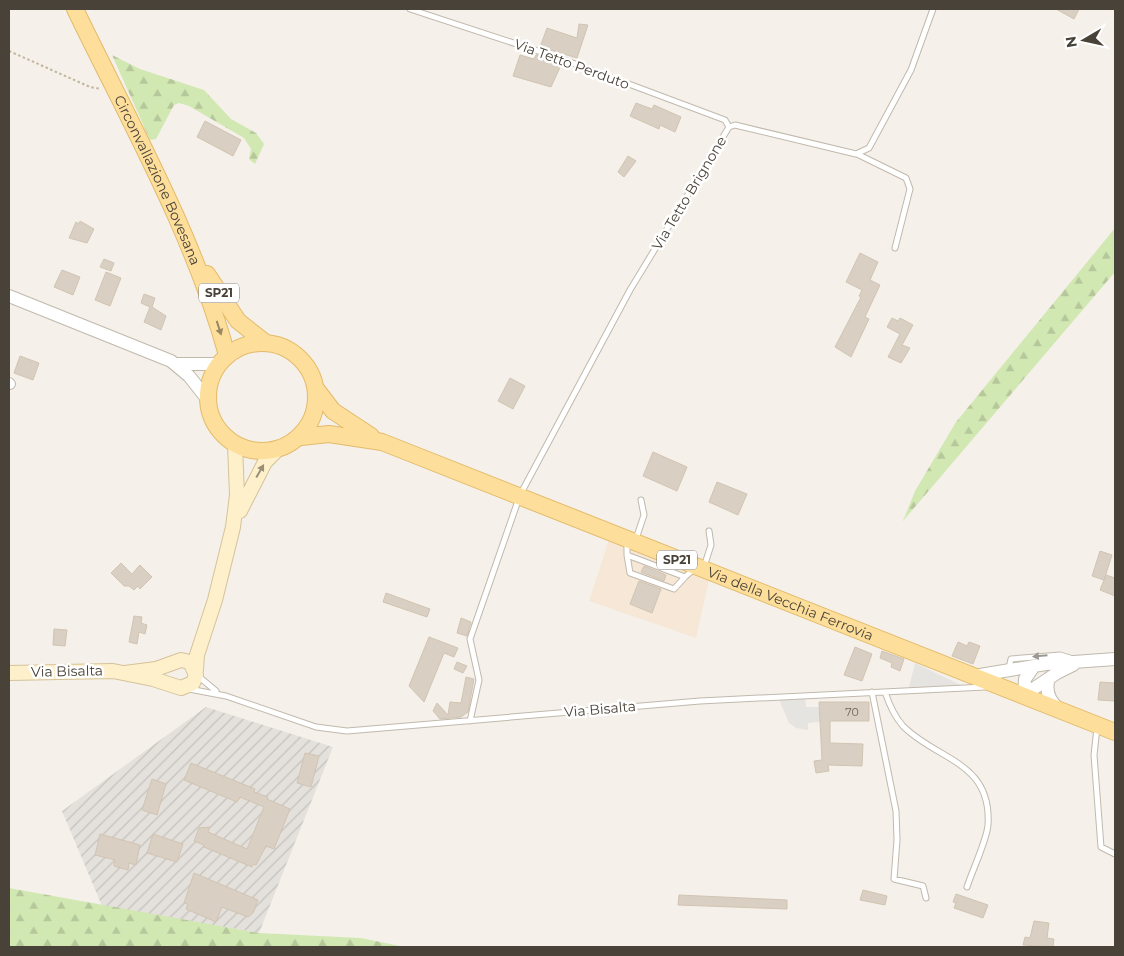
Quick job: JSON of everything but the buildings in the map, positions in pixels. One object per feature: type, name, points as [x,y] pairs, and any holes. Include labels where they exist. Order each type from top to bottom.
[{"type":"main road","name":"Circonvallazione Bovesana","points":[[75,9],[183,233],[219,325],[224,360]]},
{"type":"main road","name":"SP21","points":[[183,233],[238,321],[266,343]]},
{"type":"main road","points":[[233,527],[249,489],[265,462],[277,450],[301,437],[314,415],[317,390],[311,372],[300,358],[284,347],[266,343],[252,344],[239,348],[224,360],[211,381],[208,400],[210,414],[216,426],[235,445],[248,450],[263,452],[277,450]]},
{"type":"main road","name":"Via della Vecchia Ferrovia","points":[[317,390],[333,411],[382,442]]},
{"type":"main road","name":"Via della Vecchia Ferrovia","points":[[301,437],[329,434],[358,436],[382,442],[520,495],[630,546],[977,682],[998,686],[1024,695],[1115,732]]},
{"type":"main road","points":[[204,633],[192,649],[174,662],[168,673],[177,687],[193,683],[204,633],[215,600],[233,527],[237,495],[235,445]]},
{"type":"main road","name":"Via Bisalta","points":[[125,673],[148,670],[186,660],[194,666],[196,673]]},
{"type":"main road","name":"Via Bisalta","points":[[9,673],[96,670],[125,673],[177,687]]},
{"type":"street","points":[[9,296],[176,364],[189,376],[208,400]]},
{"type":"street","points":[[176,364],[224,360]]},
{"type":"street","name":"Via Bisalta","points":[[977,682],[1008,670],[1034,666],[1115,660]]},
{"type":"street","name":"Via Bisalta","points":[[1024,695],[1049,678],[1080,662]]},
{"type":"street","points":[[1024,695],[1025,678],[1034,666]]},
{"type":"street","points":[[1049,678],[1047,692],[1052,704],[1058,709]]},
{"type":"lane","name":"Via Tetto Perduto","points":[[410,9],[562,58],[725,120],[729,127]]},
{"type":"lane","points":[[856,154],[869,148],[911,70],[933,9]]},
{"type":"lane","name":"Via Tetto Brignone","points":[[470,721],[479,680],[470,639],[475,619],[520,495],[630,290],[729,127],[735,125],[856,154],[906,178],[910,189],[894,248]]},
{"type":"lane","points":[[641,500],[644,515],[630,546],[630,572],[674,589],[695,571],[711,545],[709,531]]},
{"type":"lane","points":[[1008,670],[1011,659],[1060,655],[1080,662]]},
{"type":"lane","name":"Via Bisalta","points":[[196,673],[211,688],[226,696]]},
{"type":"lane","name":"Via Bisalta","points":[[177,687],[226,696],[316,727],[347,731],[700,701],[885,692],[977,682]]},
{"type":"lane","points":[[872,692],[896,811],[897,840],[894,879],[923,886],[926,898]]},
{"type":"lane","points":[[885,692],[891,710],[902,725],[911,733],[964,766],[976,778],[982,790],[987,809],[988,826],[967,887]]},
{"type":"lane","points":[[1097,725],[1094,755],[1101,847],[1115,854]]},
{"type":"path","points":[[9,51],[90,87],[103,89],[112,87]]},
{"type":"shaded area","points":[[609,540],[709,580],[696,638],[589,601]]},
{"type":"shaded area","points":[[915,663],[967,688],[908,691]]},
{"type":"shaded area","points":[[805,695],[806,707],[819,707],[820,722],[808,723],[808,730],[796,728],[789,723],[778,697]]},
{"type":"shaded area","points":[[206,707],[333,747],[259,933],[102,906],[62,811]]},
{"type":"green space","points":[[112,55],[140,69],[204,90],[231,119],[256,133],[264,144],[255,164],[249,159],[251,149],[244,138],[189,106],[179,103],[174,105],[156,139],[150,140]]},
{"type":"green space","points":[[1115,228],[1115,272],[903,521],[915,491],[956,422]]},
{"type":"green space","points":[[9,888],[259,933],[361,938],[405,947],[9,947]]}]
